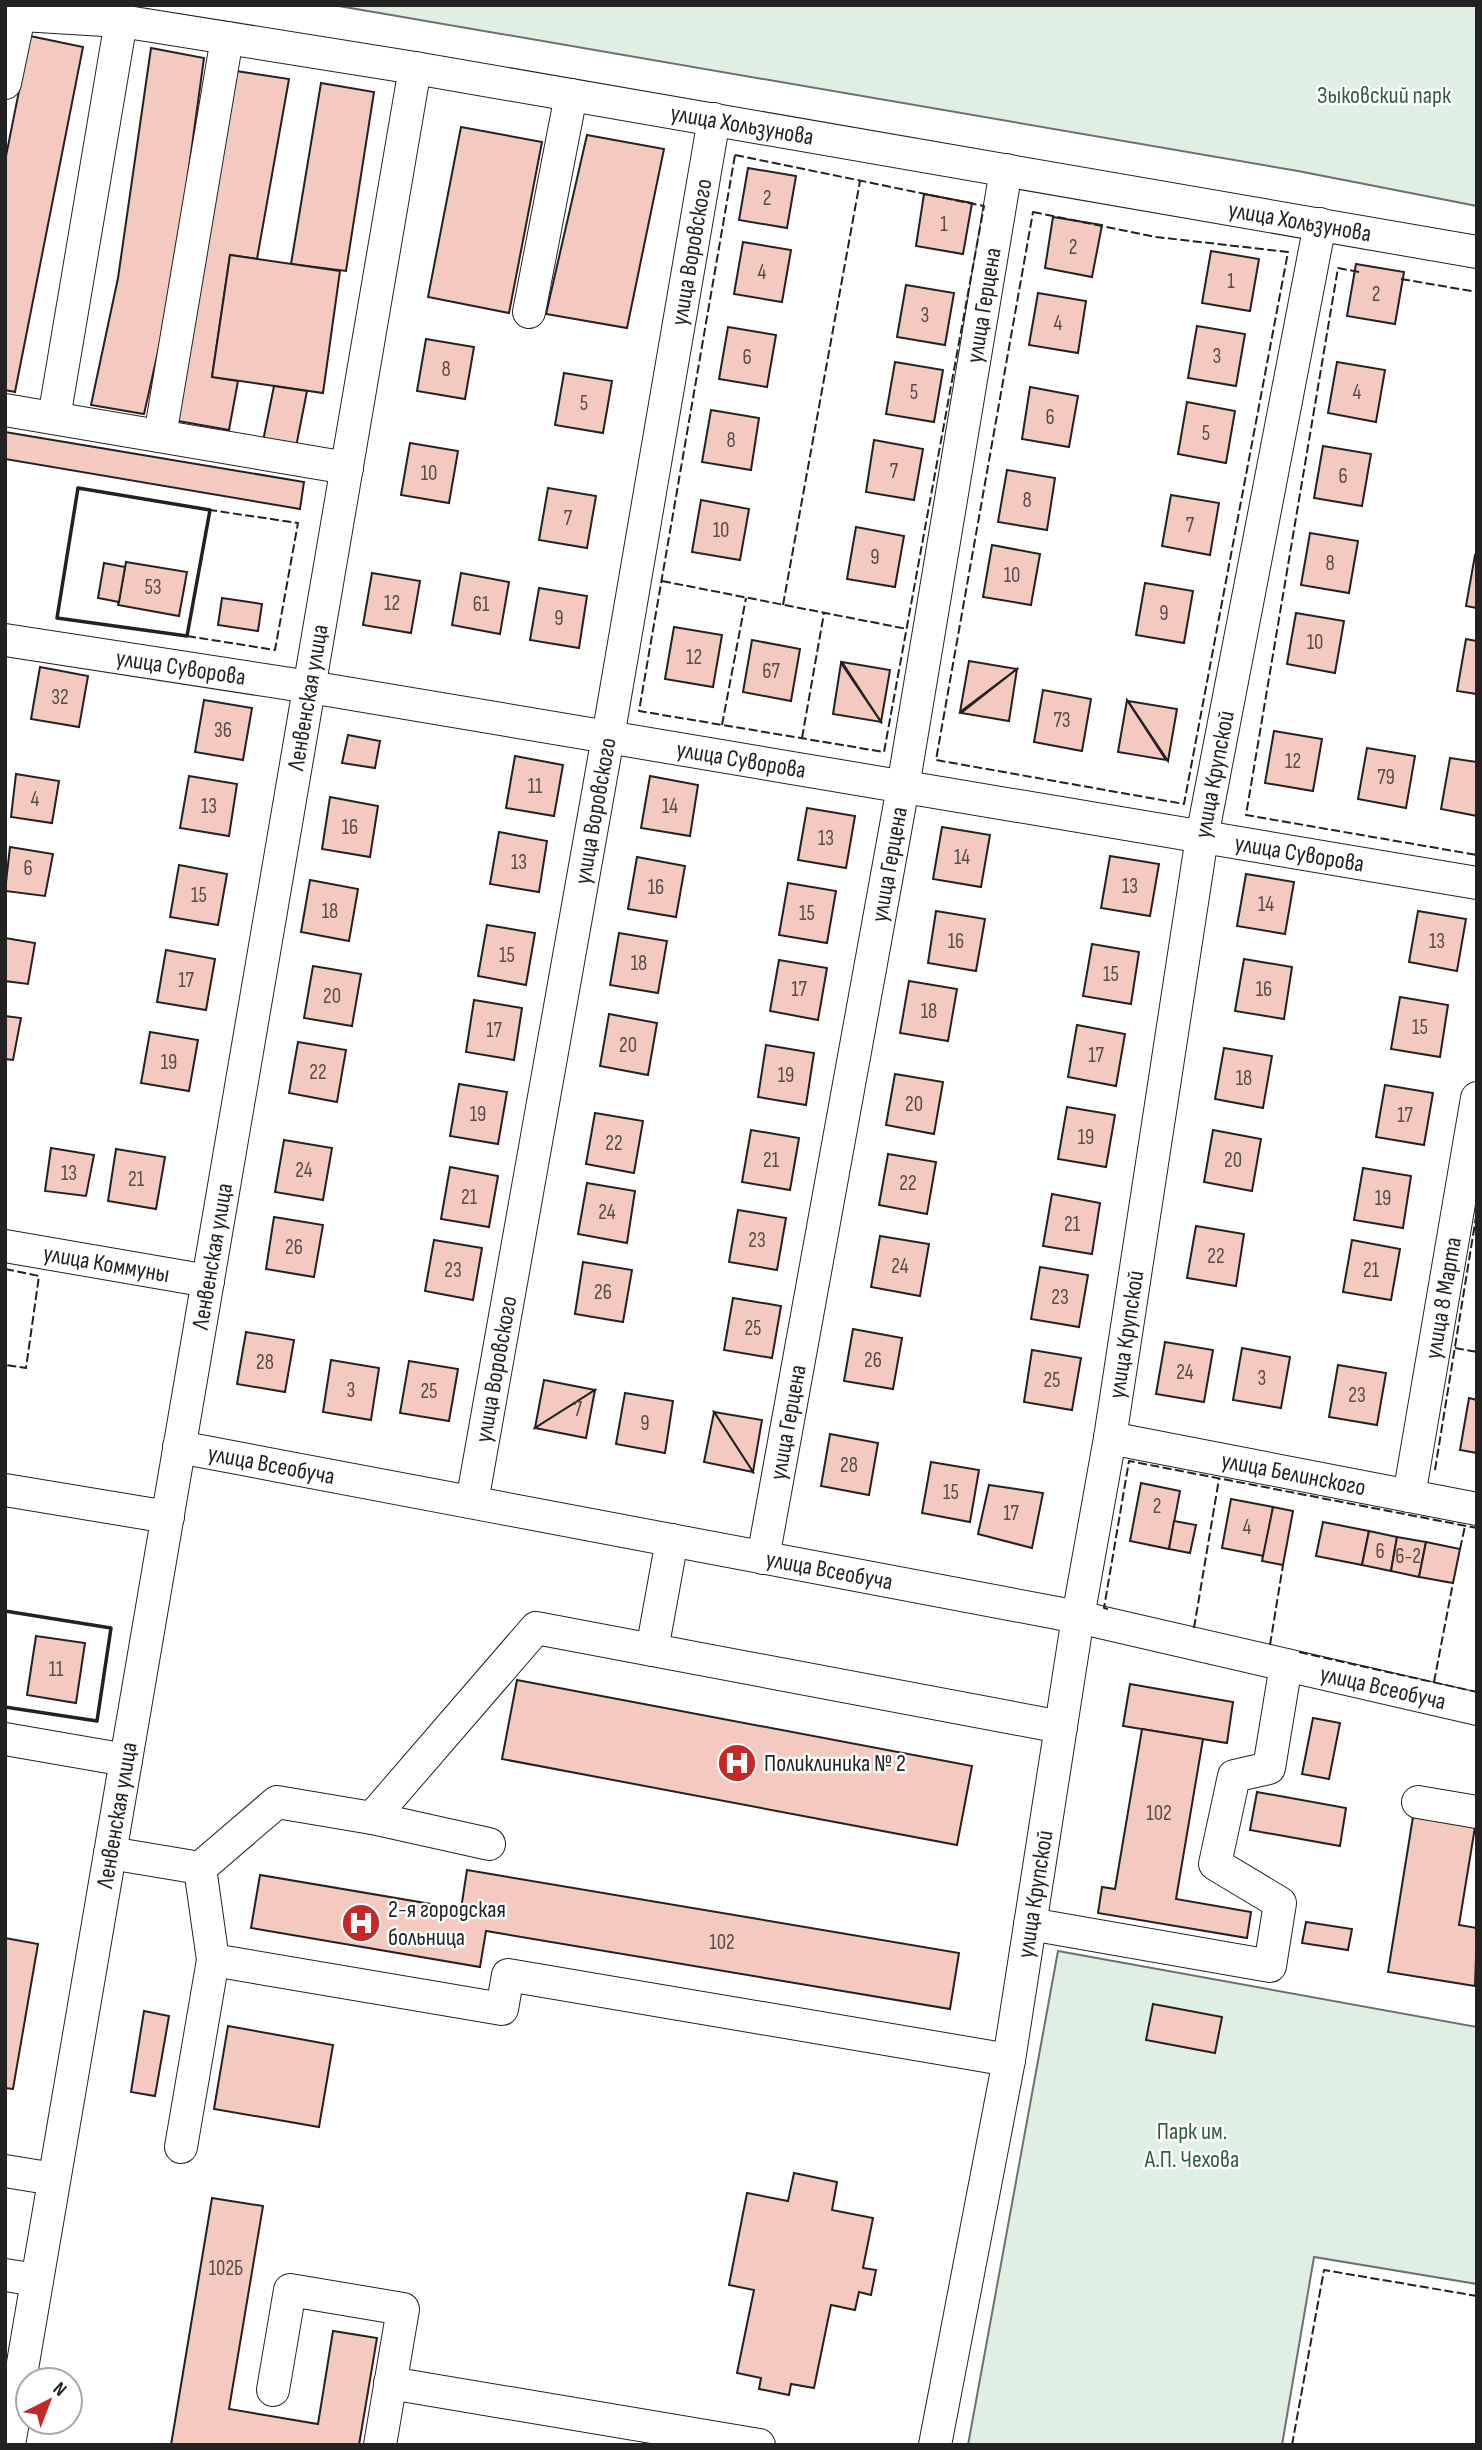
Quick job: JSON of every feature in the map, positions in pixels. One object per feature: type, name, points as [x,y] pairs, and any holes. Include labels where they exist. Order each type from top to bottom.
[{"type":"street","name":"улица Хользунова","points":[[12,15],[121,21],[415,68],[1477,252]]},
{"type":"street","points":[[5,83],[12,15]]},
{"type":"street","points":[[54,418],[121,21]]},
{"type":"street","points":[[160,436],[227,38]]},
{"type":"street","name":"Ленвенская улица","points":[[9,2425],[37,2280],[415,68]]},
{"type":"street","points":[[529,312],[571,94]]},
{"type":"street","name":"улица Воровского","points":[[472,1502],[608,737],[713,119]]},
{"type":"street","name":"улица Герцена","points":[[763,1558],[903,787],[1006,170]]},
{"type":"street","name":"улица Крупской","points":[[936,2445],[1009,2060],[1078,1617],[1110,1437],[1202,837],[1320,224]]},
{"type":"street","points":[[5,410],[347,468]]},
{"type":"street","name":"улица Суворова","points":[[5,640],[310,687],[1477,883]]},
{"type":"street","name":"улица 8 Марта","points":[[1409,1496],[1477,1098]]},
{"type":"street","name":"улица Коммуны","points":[[5,1246],[208,1281]]},
{"type":"street","name":"улица Белинского","points":[[1110,1437],[1477,1509]]},
{"type":"street","name":"улица Всеобуча","points":[[179,1447],[1078,1617],[1477,1709]]},
{"type":"street","points":[[5,1490],[167,1517]]},
{"type":"street","points":[[652,1650],[672,1540]]},
{"type":"street","points":[[372,1818],[536,1628],[1061,1727]]},
{"type":"street","points":[[1030,1924],[1270,1966],[1280,1903],[1215,1864],[1234,1776],[1269,1768],[1286,1665]]},
{"type":"street","points":[[5,1740],[126,1760]]},
{"type":"street","points":[[200,1868],[277,1802],[372,1818],[489,1844]]},
{"type":"street","points":[[1418,1802],[1477,1812]]},
{"type":"street","points":[[110,1853],[200,1868]]},
{"type":"street","points":[[181,2147],[214,1960],[200,1868]]},
{"type":"street","points":[[214,1960],[502,2009],[508,1975],[1009,2060]]},
{"type":"street","points":[[5,2171],[54,2179]]},
{"type":"street","points":[[5,2275],[37,2280]]},
{"type":"street","points":[[273,2390],[290,2290],[403,2309],[380,2445]]},
{"type":"street","points":[[390,2383],[759,2445]]},
{"type":"green space","name":"Зыковский парк","points":[[333,5],[1477,5],[1477,206],[1298,171]]},
{"type":"green space","name":"Парк им. А.П. Чехова","points":[[1058,1951],[1477,2027],[1477,2284],[1314,2257],[1282,2445],[968,2445]]},
{"type":"building","points":[[30,36],[83,47],[15,392],[5,390],[5,161]]},
{"type":"building","points":[[151,48],[204,58],[173,285],[144,414],[91,405],[118,278]]},
{"type":"building","points":[[236,71],[289,79],[257,259],[230,255],[212,377],[238,381],[229,430],[178,421]]},
{"type":"building","points":[[321,83],[374,92],[346,271],[291,264]]},
{"type":"building","points":[[461,127],[542,142],[509,313],[428,297]]},
{"type":"building","points":[[587,135],[664,149],[627,328],[546,314]]},
{"type":"building","points":[[748,168],[796,176],[787,228],[739,220]]},
{"type":"building","points":[[924,194],[972,203],[963,254],[916,246]]},
{"type":"building","points":[[1053,217],[1102,225],[1092,277],[1045,268]]},
{"type":"building","points":[[743,242],[791,250],[782,302],[734,294]]},
{"type":"building","points":[[1211,251],[1259,259],[1250,311],[1202,303]]},
{"type":"building","points":[[230,255],[340,271],[323,393],[212,377]]},
{"type":"building","points":[[1356,264],[1404,272],[1395,324],[1347,316]]},
{"type":"building","points":[[906,285],[954,293],[945,345],[897,337]]},
{"type":"building","points":[[1038,293],[1086,301],[1078,353],[1029,345]]},
{"type":"building","points":[[1197,326],[1245,334],[1236,386],[1188,378]]},
{"type":"building","points":[[728,327],[776,335],[767,387],[719,379]]},
{"type":"building","points":[[426,339],[474,347],[465,399],[417,391]]},
{"type":"building","points":[[895,362],[943,370],[934,422],[886,414]]},
{"type":"building","points":[[1337,362],[1385,370],[1376,422],[1328,413]]},
{"type":"building","points":[[564,373],[612,381],[603,433],[555,425]]},
{"type":"building","points":[[274,386],[307,391],[296,447],[263,441]]},
{"type":"building","points":[[1030,387],[1078,396],[1069,447],[1022,439]]},
{"type":"building","points":[[1187,402],[1235,411],[1226,463],[1178,454]]},
{"type":"building","points":[[711,410],[759,418],[751,470],[702,462]]},
{"type":"building","points":[[5,432],[304,482],[300,509],[5,459]]},
{"type":"building","points":[[874,440],[923,449],[914,500],[866,492]]},
{"type":"building","points":[[410,443],[458,451],[449,503],[401,495]]},
{"type":"building","points":[[1323,446],[1371,454],[1362,506],[1314,498]]},
{"type":"building","points":[[1007,470],[1055,478],[1047,530],[998,522]]},
{"type":"building","points":[[548,488],[596,496],[587,548],[539,540]]},
{"type":"building","points":[[1171,495],[1219,503],[1210,555],[1162,546]]},
{"type":"building","points":[[701,500],[749,509],[740,560],[692,552]]},
{"type":"building","points":[[856,527],[904,536],[895,587],[847,579]]},
{"type":"building","points":[[1310,533],[1358,541],[1349,593],[1301,585]]},
{"type":"building","points":[[992,545],[1040,554],[1031,605],[983,597]]},
{"type":"building","points":[[1477,555],[1477,608],[1466,606]]},
{"type":"building","points":[[126,562],[187,572],[179,616],[118,605]]},
{"type":"building","points":[[104,563],[125,567],[119,602],[98,598]]},
{"type":"building","points":[[372,573],[420,581],[411,633],[363,625]]},
{"type":"building","points":[[461,573],[509,582],[500,634],[452,625]]},
{"type":"building","points":[[1145,583],[1193,591],[1184,643],[1136,635]]},
{"type":"building","points":[[539,588],[587,596],[579,648],[530,640]]},
{"type":"building","points":[[222,598],[262,604],[258,631],[218,625]]},
{"type":"building","points":[[1296,613],[1344,621],[1335,673],[1287,664]]},
{"type":"building","points":[[674,627],[722,635],[713,687],[665,679]]},
{"type":"building","points":[[1466,639],[1477,641],[1477,694],[1457,691]]},
{"type":"building","points":[[752,640],[800,649],[791,701],[743,692]]},
{"type":"building","points":[[969,661],[1017,669],[960,712]]},
{"type":"building","points":[[842,662],[890,670],[881,722]]},
{"type":"building","points":[[841,663],[881,722],[833,714]]},
{"type":"building","points":[[40,667],[88,676],[79,727],[31,719]]},
{"type":"building","points":[[1017,669],[1009,721],[961,713]]},
{"type":"building","points":[[1043,690],[1091,699],[1082,751],[1034,742]]},
{"type":"building","points":[[204,700],[252,708],[243,760],[195,752]]},
{"type":"building","points":[[1127,700],[1166,760],[1118,752]]},
{"type":"building","points":[[1128,701],[1177,709],[1168,761]]},
{"type":"building","points":[[1274,731],[1322,739],[1313,791],[1265,783]]},
{"type":"building","points":[[348,735],[380,741],[375,768],[342,763]]},
{"type":"building","points":[[1367,748],[1415,756],[1406,808],[1358,799]]},
{"type":"building","points":[[515,756],[563,765],[554,816],[506,808]]},
{"type":"building","points":[[1450,758],[1477,762],[1477,816],[1441,809]]},
{"type":"building","points":[[16,774],[59,781],[52,823],[11,817]]},
{"type":"building","points":[[189,776],[237,784],[229,836],[180,828]]},
{"type":"building","points":[[650,776],[698,785],[690,836],[641,828]]},
{"type":"building","points":[[330,797],[378,806],[370,857],[322,849]]},
{"type":"building","points":[[807,808],[855,816],[846,868],[798,860]]},
{"type":"building","points":[[942,827],[990,835],[981,887],[933,879]]},
{"type":"building","points":[[499,832],[547,841],[539,892],[490,884]]},
{"type":"building","points":[[10,847],[53,854],[45,896],[5,891]]},
{"type":"building","points":[[1110,856],[1159,864],[1150,916],[1101,908]]},
{"type":"building","points":[[637,857],[685,866],[676,917],[628,909]]},
{"type":"building","points":[[179,865],[227,874],[218,925],[170,917]]},
{"type":"building","points":[[1246,874],[1294,882],[1285,934],[1237,926]]},
{"type":"building","points":[[310,880],[358,889],[349,941],[301,932]]},
{"type":"building","points":[[788,883],[836,891],[827,943],[779,935]]},
{"type":"building","points":[[936,911],[985,919],[976,971],[928,963]]},
{"type":"building","points":[[1418,911],[1466,919],[1457,971],[1409,962]]},
{"type":"building","points":[[487,925],[535,933],[526,985],[478,976]]},
{"type":"building","points":[[619,933],[667,941],[658,993],[610,985]]},
{"type":"building","points":[[5,938],[35,943],[28,984],[5,981]]},
{"type":"building","points":[[1092,944],[1139,952],[1131,1004],[1083,996]]},
{"type":"building","points":[[166,950],[215,959],[206,1010],[157,1002]]},
{"type":"building","points":[[1244,959],[1292,967],[1284,1019],[1235,1011]]},
{"type":"building","points":[[779,960],[827,968],[818,1020],[770,1011]]},
{"type":"building","points":[[313,966],[361,974],[352,1026],[304,1018]]},
{"type":"building","points":[[909,981],[957,989],[948,1041],[900,1033]]},
{"type":"building","points":[[1400,997],[1448,1005],[1440,1057],[1391,1049]]},
{"type":"building","points":[[474,1000],[522,1008],[514,1060],[466,1052]]},
{"type":"building","points":[[609,1014],[657,1023],[648,1075],[600,1066]]},
{"type":"building","points":[[5,1016],[21,1018],[13,1060],[5,1059]]},
{"type":"building","points":[[1077,1025],[1125,1034],[1116,1086],[1068,1077]]},
{"type":"building","points":[[150,1032],[198,1040],[189,1091],[141,1083]]},
{"type":"building","points":[[298,1042],[346,1050],[337,1102],[289,1093]]},
{"type":"building","points":[[766,1045],[814,1053],[806,1105],[758,1097]]},
{"type":"building","points":[[1224,1048],[1272,1056],[1263,1108],[1215,1099]]},
{"type":"building","points":[[895,1074],[943,1082],[934,1134],[886,1125]]},
{"type":"building","points":[[459,1084],[507,1092],[498,1144],[450,1136]]},
{"type":"building","points":[[1385,1085],[1433,1093],[1424,1145],[1376,1137]]},
{"type":"building","points":[[1067,1107],[1115,1115],[1106,1167],[1058,1159]]},
{"type":"building","points":[[595,1113],[643,1121],[634,1173],[586,1164]]},
{"type":"building","points":[[751,1130],[799,1138],[790,1190],[742,1182]]},
{"type":"building","points":[[1213,1130],[1261,1139],[1252,1191],[1204,1182]]},
{"type":"building","points":[[284,1140],[332,1148],[323,1200],[275,1192]]},
{"type":"building","points":[[51,1148],[94,1155],[86,1196],[45,1191]]},
{"type":"building","points":[[116,1149],[165,1157],[156,1209],[108,1201]]},
{"type":"building","points":[[888,1154],[936,1162],[927,1214],[879,1205]]},
{"type":"building","points":[[450,1167],[498,1176],[489,1227],[441,1219]]},
{"type":"building","points":[[1363,1168],[1411,1176],[1403,1228],[1354,1220]]},
{"type":"building","points":[[587,1183],[635,1191],[627,1243],[578,1234]]},
{"type":"building","points":[[1052,1194],[1100,1203],[1092,1254],[1043,1246]]},
{"type":"building","points":[[738,1210],[786,1218],[777,1270],[729,1262]]},
{"type":"building","points":[[274,1217],[323,1225],[314,1277],[266,1269]]},
{"type":"building","points":[[1196,1226],[1244,1234],[1236,1286],[1187,1278]]},
{"type":"building","points":[[880,1236],[929,1244],[920,1296],[871,1287]]},
{"type":"building","points":[[434,1240],[482,1248],[473,1300],[425,1291]]},
{"type":"building","points":[[1352,1240],[1400,1249],[1391,1300],[1343,1292]]},
{"type":"building","points":[[583,1262],[632,1270],[623,1322],[575,1314]]},
{"type":"building","points":[[1040,1267],[1088,1275],[1079,1327],[1031,1319]]},
{"type":"building","points":[[733,1298],[781,1306],[772,1358],[724,1350]]},
{"type":"building","points":[[853,1329],[902,1338],[893,1389],[844,1381]]},
{"type":"building","points":[[246,1332],[294,1340],[285,1392],[237,1384]]},
{"type":"building","points":[[1165,1342],[1213,1350],[1204,1402],[1156,1394]]},
{"type":"building","points":[[1242,1348],[1290,1357],[1281,1408],[1233,1400]]},
{"type":"building","points":[[1032,1350],[1081,1358],[1072,1410],[1024,1402]]},
{"type":"building","points":[[331,1360],[379,1368],[371,1420],[323,1412]]},
{"type":"building","points":[[409,1361],[458,1369],[449,1421],[400,1413]]},
{"type":"building","points":[[1338,1365],[1386,1373],[1377,1425],[1329,1417]]},
{"type":"building","points":[[544,1380],[595,1390],[535,1428]]},
{"type":"building","points":[[595,1390],[586,1438],[535,1428]]},
{"type":"building","points":[[625,1393],[673,1401],[665,1453],[616,1444]]},
{"type":"building","points":[[1469,1398],[1477,1400],[1477,1453],[1460,1450]]},
{"type":"building","points":[[714,1412],[762,1420],[753,1472]]},
{"type":"building","points":[[714,1412],[753,1472],[704,1462]]},
{"type":"building","points":[[830,1434],[878,1443],[869,1495],[821,1486]]},
{"type":"building","points":[[931,1462],[979,1470],[970,1522],[922,1513]]},
{"type":"building","points":[[1141,1483],[1180,1491],[1169,1549],[1130,1541]]},
{"type":"building","points":[[989,1485],[1043,1493],[1032,1548],[978,1534]]},
{"type":"building","points":[[1231,1499],[1273,1507],[1264,1556],[1222,1548]]},
{"type":"building","points":[[1273,1507],[1293,1511],[1283,1565],[1262,1561]]},
{"type":"building","points":[[1174,1521],[1196,1525],[1190,1553],[1169,1549]]},
{"type":"building","points":[[1323,1522],[1369,1531],[1362,1565],[1316,1556]]},
{"type":"building","points":[[1369,1531],[1397,1537],[1391,1571],[1362,1565]]},
{"type":"building","points":[[1397,1537],[1426,1542],[1419,1577],[1391,1571]]},
{"type":"building","points":[[1426,1542],[1460,1549],[1453,1583],[1419,1577]]},
{"type":"building","points":[[36,1636],[85,1643],[76,1703],[27,1695]]},
{"type":"building","name":"Поликлиника № 2","points":[[517,1680],[972,1766],[957,1845],[502,1759]]},
{"type":"building","points":[[1130,1684],[1233,1702],[1227,1743],[1123,1726]]},
{"type":"building","points":[[1313,1718],[1340,1723],[1329,1779],[1302,1774]]},
{"type":"building","points":[[1142,1729],[1203,1739],[1176,1899],[1251,1912],[1247,1938],[1098,1913],[1102,1887],[1115,1889]]},
{"type":"building","points":[[1257,1792],[1346,1808],[1340,1846],[1250,1830]]},
{"type":"building","points":[[1413,1817],[1475,1827],[1459,1925],[1477,1928],[1475,1986],[1388,1972]]},
{"type":"building","points":[[467,1870],[959,1953],[950,2009],[486,1931],[480,1967],[251,1928],[260,1875],[461,1909]]},
{"type":"building","points":[[1306,1922],[1352,1929],[1348,1950],[1302,1943]]},
{"type":"building","points":[[5,1938],[38,1944],[13,2089],[5,2088]]},
{"type":"building","points":[[1153,2004],[1222,2017],[1215,2053],[1146,2040]]},
{"type":"building","points":[[144,2011],[169,2016],[155,2096],[131,2092]]},
{"type":"building","points":[[228,2026],[333,2045],[319,2127],[214,2109]]},
{"type":"building","points":[[794,2173],[837,2182],[832,2210],[873,2218],[863,2268],[876,2270],[871,2295],[859,2292],[855,2310],[831,2305],[814,2388],[791,2384],[789,2395],[759,2389],[761,2378],[737,2373],[754,2290],[729,2285],[747,2193],[788,2201]]},
{"type":"building","points":[[212,2198],[263,2206],[229,2409],[318,2424],[333,2331],[377,2338],[359,2445],[171,2445]]},
{"type":"fence","points":[[735,155],[984,206],[884,752],[639,711],[735,155]]},
{"type":"fence","points":[[783,605],[860,181]]},
{"type":"fence","points":[[1033,212],[1156,237],[1288,252],[1184,804],[936,760],[1033,212]]},
{"type":"fence","points":[[1359,272],[1338,268],[1246,815],[1477,855]]},
{"type":"fence","points":[[1401,279],[1477,292]]},
{"type":"fence","points":[[187,636],[275,650],[298,523],[210,510]]},
{"type":"fence","points":[[662,581],[907,629]]},
{"type":"fence","points":[[722,725],[746,598]]},
{"type":"fence","points":[[802,738],[824,613]]},
{"type":"fence","points":[[1435,1470],[1477,1211]]},
{"type":"fence","points":[[5,1269],[39,1276],[26,1368],[5,1365]]},
{"type":"fence","points":[[1455,1348],[1477,1352]]},
{"type":"fence","points":[[1108,1609],[1104,1608],[1129,1461],[1477,1528]]},
{"type":"fence","points":[[1194,1628],[1219,1479]]},
{"type":"fence","points":[[1460,1549],[1465,1526]]},
{"type":"fence","points":[[1270,1645],[1283,1565]]},
{"type":"fence","points":[[1434,1682],[1453,1583]]},
{"type":"fence","points":[[1299,1652],[1477,1692]]},
{"type":"fence","points":[[1292,2445],[1324,2270],[1477,2296]]},
{"type":"wall","points":[[78,488],[210,510],[187,636],[57,618],[78,488]]},
{"type":"wall","points":[[5,1611],[111,1628],[97,1721],[5,1707]]},
{"type":"place","name":"Поликлиника № 2","points":[[737,1763]]},
{"type":"place","name":"2-я городская больница","points":[[361,1923]]}]
